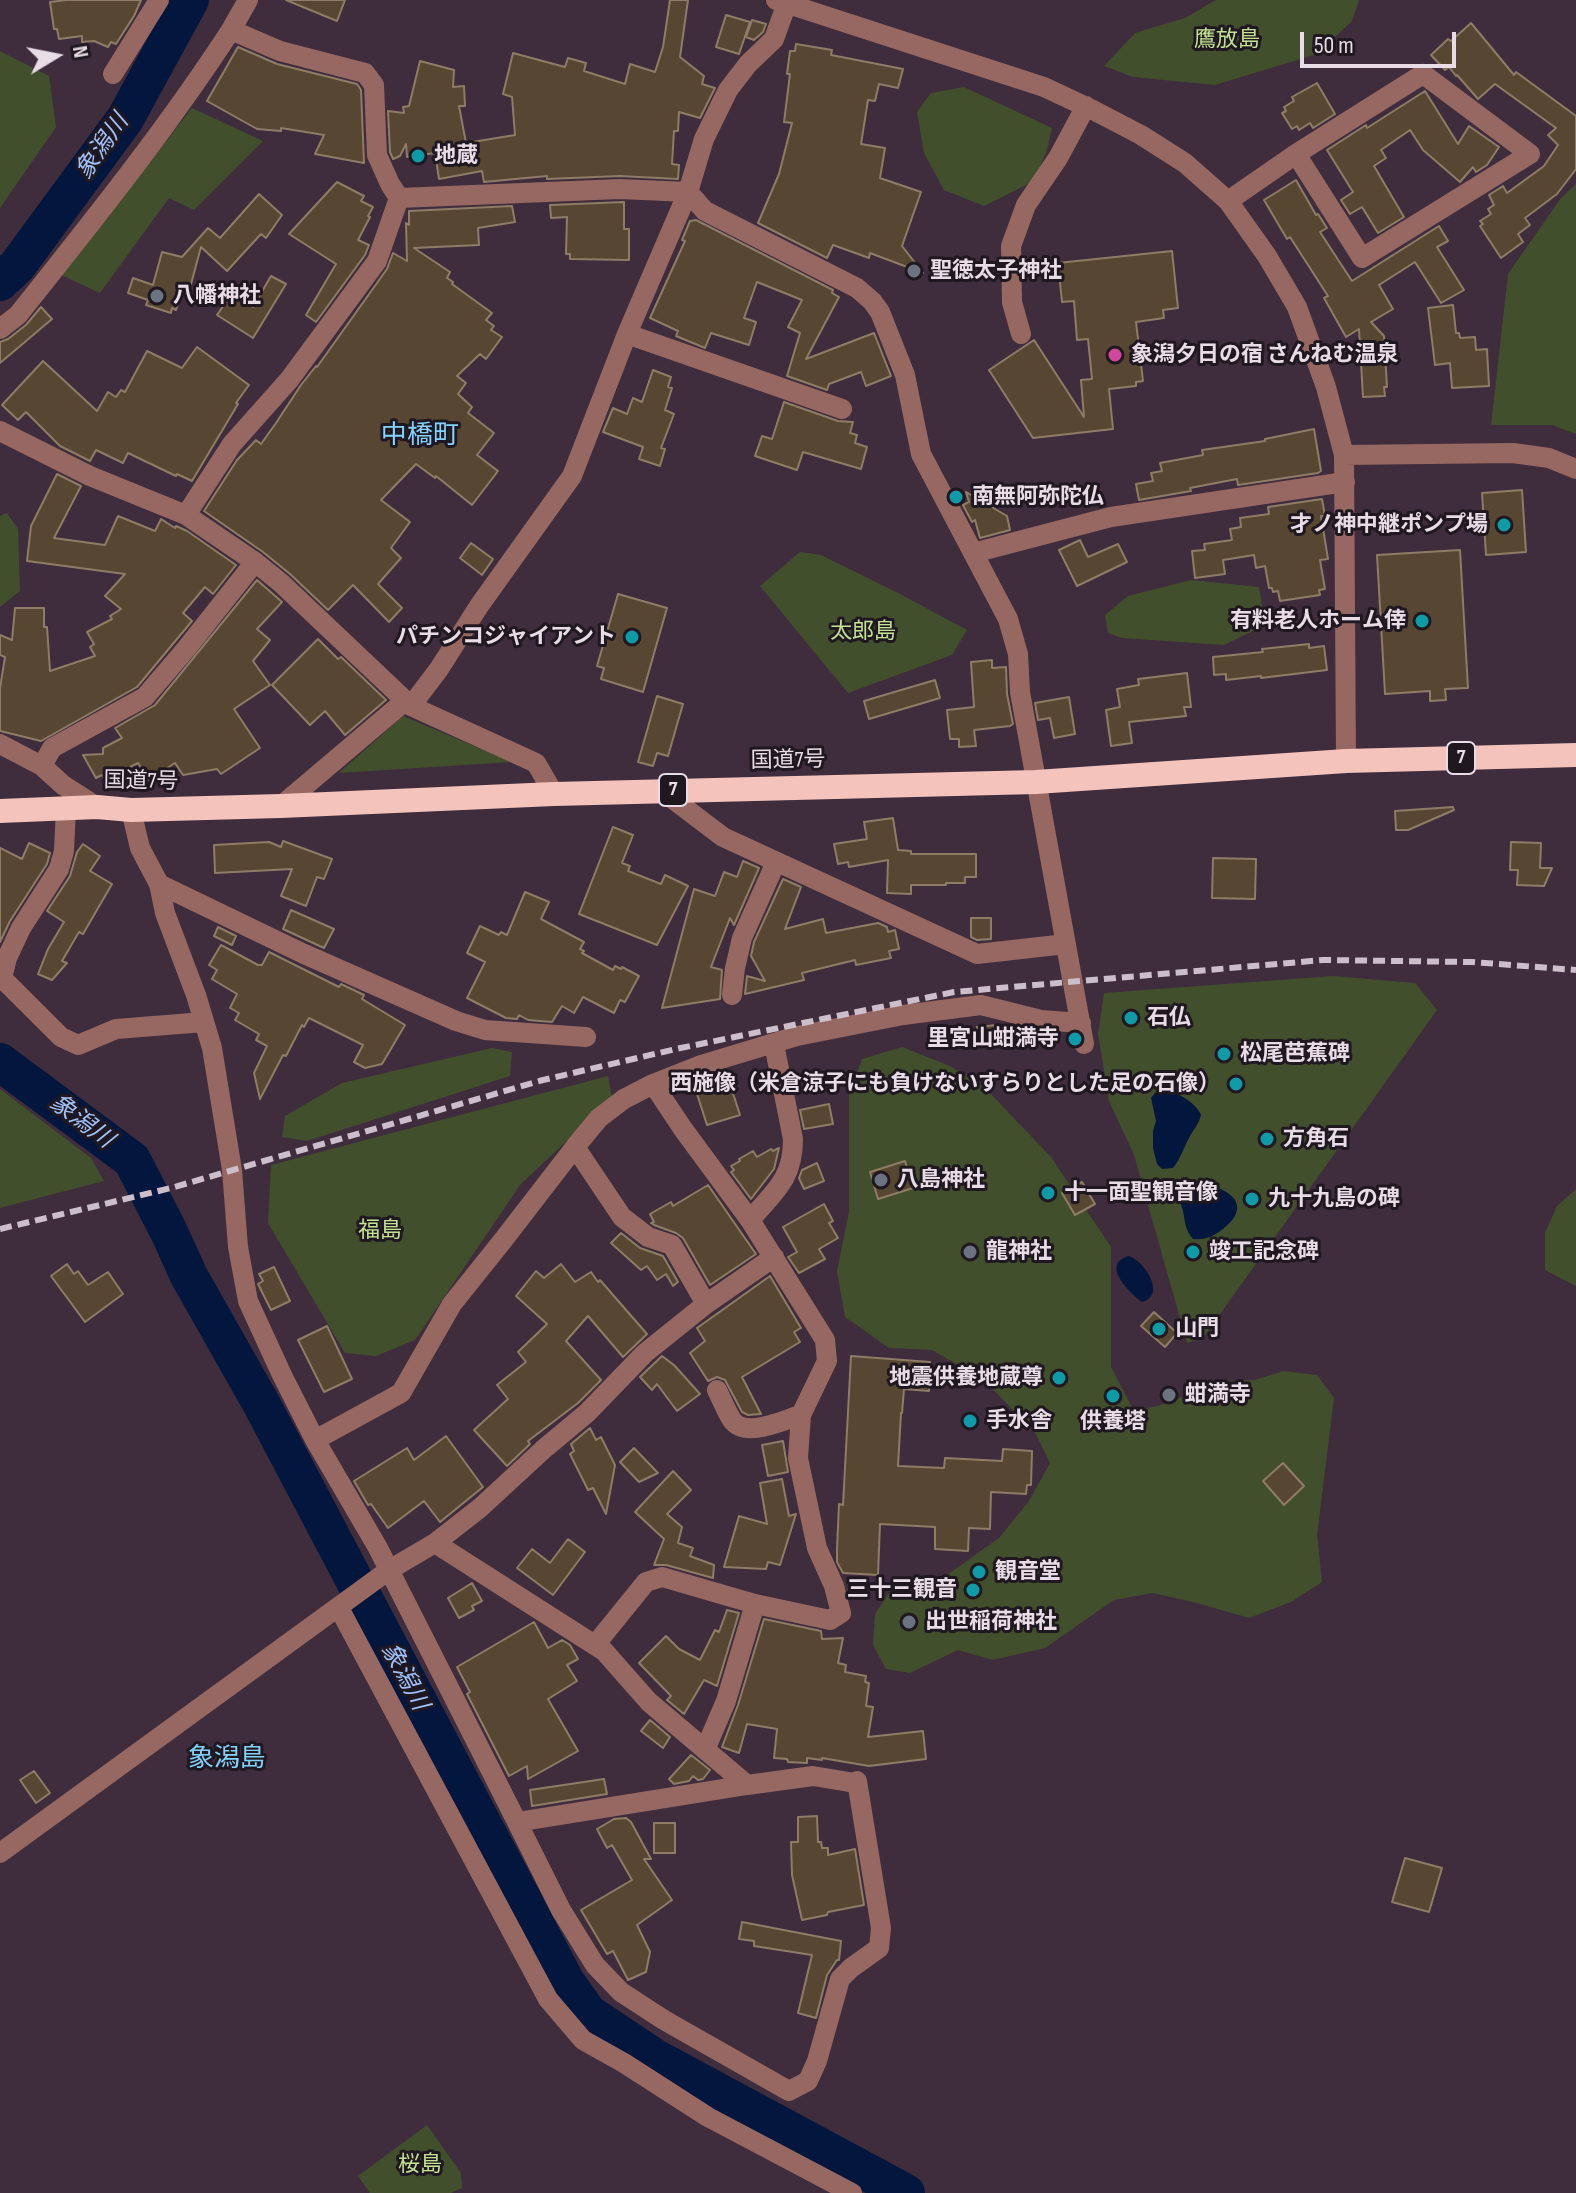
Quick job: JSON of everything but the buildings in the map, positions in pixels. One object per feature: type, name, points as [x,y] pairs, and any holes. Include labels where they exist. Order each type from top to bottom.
[{"type":"highway","name":"国道7号","points":[[0,811],[281,806],[661,790],[1036,782],[1346,761],[1576,755]]},
{"type":"street","points":[[113,74],[159,0]]},
{"type":"street","points":[[0,329],[18,315],[136,166],[191,91],[248,0]]},
{"type":"street","points":[[281,806],[408,704],[439,669],[479,606],[572,476],[627,334],[688,192],[704,139],[728,90],[748,64],[774,39],[781,2],[1044,87],[1141,135],[1185,163],[1228,201],[1267,256],[1297,307],[1326,387],[1344,455],[1346,761]]},
{"type":"street","points":[[231,30],[280,51],[365,73],[374,85],[377,155],[399,198]]},
{"type":"street","points":[[1228,201],[1296,154],[1423,74],[1530,154],[1362,258],[1296,154]]},
{"type":"street","points":[[1021,334],[1012,302],[1011,246],[1026,205],[1058,158],[1086,106]]},
{"type":"street","points":[[399,198],[620,189],[688,192],[705,211],[857,288],[872,301],[880,312],[905,375],[921,454],[1008,619],[1018,654],[1020,692],[1084,1044]]},
{"type":"street","points":[[186,515],[232,444],[289,380],[377,261],[399,198]]},
{"type":"street","points":[[627,334],[842,409]]},
{"type":"street","points":[[0,431],[90,476],[186,515],[281,583],[408,704],[536,763],[554,794]]},
{"type":"street","points":[[1344,455],[1513,453],[1549,458],[1576,469]]},
{"type":"street","points":[[973,553],[1111,517],[1345,482]]},
{"type":"street","points":[[42,766],[52,748],[145,697],[255,562]]},
{"type":"street","points":[[0,744],[42,766],[63,785],[97,807]]},
{"type":"street","points":[[661,790],[723,837],[977,954],[1066,944]]},
{"type":"street","points":[[66,808],[64,851],[59,869],[21,928],[7,958],[2,978],[61,1037],[78,1045],[116,1029],[204,1022]]},
{"type":"street","points":[[131,810],[140,848],[159,884],[165,913],[212,1048],[232,1170],[238,1247],[248,1301],[315,1440],[389,1571],[561,1910],[595,1965],[621,1992],[789,2091],[808,2081],[817,2061],[840,1979],[879,1948],[881,1928],[853,1781],[813,1776],[517,1822]]},
{"type":"street","points":[[732,995],[742,938],[776,862]]},
{"type":"street","points":[[159,884],[302,953],[456,1021],[485,1030],[586,1037]]},
{"type":"street","points":[[315,1440],[401,1393],[452,1304],[599,1118],[624,1099],[701,1065],[797,1036],[903,1015],[981,1005],[1041,1020],[1081,1023]]},
{"type":"street","points":[[750,1220],[790,1170],[793,1155],[793,1139],[774,1044]]},
{"type":"street","points":[[595,1645],[646,1582],[662,1577],[755,1604],[830,1620],[841,1613],[834,1586],[817,1548],[798,1458],[801,1415],[827,1361],[825,1340],[750,1220],[653,1084]]},
{"type":"street","points":[[575,1147],[622,1217],[648,1237],[672,1245],[706,1304]]},
{"type":"street","points":[[0,1853],[389,1571],[435,1543],[481,1507],[587,1413],[645,1353],[706,1304],[774,1257]]},
{"type":"street","points":[[717,1390],[734,1423],[741,1427],[756,1429],[801,1415]]},
{"type":"street","points":[[435,1543],[604,1651],[649,1702],[747,1785]]},
{"type":"street","points":[[705,1750],[726,1701],[755,1604]]},
{"type":"street","points":[[339,1608],[548,1999],[583,2040],[708,2117],[852,2193]]},
{"type":"green space","name":"鷹放島","points":[[1216,0],[1359,0],[1352,21],[1317,54],[1215,85],[1133,77],[1104,66],[1135,33],[1185,18]]},
{"type":"green space","points":[[0,51],[49,76],[56,127],[0,208]]},
{"type":"green space","points":[[964,87],[1052,128],[1034,181],[984,206],[944,190],[924,153],[917,112],[931,93]]},
{"type":"green space","points":[[192,108],[263,141],[194,210],[169,198],[100,293],[61,275]]},
{"type":"green space","points":[[1576,184],[1576,434],[1552,425],[1491,425],[1508,274],[1561,198]]},
{"type":"green space","points":[[7,513],[18,529],[20,591],[0,607],[0,516]]},
{"type":"green space","name":"太郎島","points":[[800,552],[821,555],[967,630],[952,655],[848,693],[760,586]]},
{"type":"green space","points":[[1191,580],[1259,587],[1263,611],[1261,627],[1224,645],[1122,638],[1108,633],[1105,615],[1128,596]]},
{"type":"green space","points":[[403,716],[512,762],[339,773]]},
{"type":"green space","points":[[1333,976],[1415,983],[1437,1010],[1203,1338],[1187,1343],[1134,1155],[1109,1101],[1098,1034],[1104,993]]},
{"type":"green space","points":[[902,1047],[950,1066],[986,1089],[1051,1157],[1111,1247],[1111,1367],[1134,1411],[1161,1405],[1223,1381],[1255,1380],[1283,1371],[1317,1375],[1334,1398],[1317,1535],[1322,1582],[1291,1602],[1249,1618],[1153,1593],[1114,1600],[1045,1648],[992,1660],[958,1650],[910,1673],[886,1669],[873,1645],[875,1614],[890,1591],[947,1575],[999,1538],[1029,1501],[1050,1463],[1036,1434],[984,1380],[932,1350],[889,1348],[845,1317],[837,1271],[849,1212],[849,1094],[862,1059]]},
{"type":"green space","points":[[492,1048],[512,1052],[510,1076],[307,1141],[282,1137],[285,1116],[342,1083]]},
{"type":"green space","name":"福島","points":[[608,1076],[612,1098],[520,1185],[415,1340],[376,1356],[345,1353],[268,1223],[271,1165]]},
{"type":"green space","points":[[0,1089],[91,1158],[104,1181],[0,1208]]},
{"type":"green space","points":[[1576,1189],[1576,1286],[1545,1270],[1545,1233],[1557,1206]]},
{"type":"green space","name":"桜島","points":[[427,2125],[461,2173],[462,2188],[451,2193],[370,2193],[358,2176]]},
{"type":"water","points":[[1163,1089],[1185,1098],[1201,1115],[1176,1164],[1173,1168],[1162,1169],[1157,1164],[1153,1148],[1156,1121],[1151,1098]]},
{"type":"water","points":[[1189,1181],[1222,1189],[1236,1202],[1233,1219],[1209,1237],[1193,1239],[1173,1191],[1176,1185]]},
{"type":"water","points":[[1129,1256],[1147,1271],[1153,1286],[1153,1293],[1142,1302],[1130,1292],[1117,1271],[1121,1260]]},
{"type":"waterway","name":"象潟川","points":[[0,282],[17,266],[125,119],[190,0]]},
{"type":"waterway","name":"象潟川","points":[[0,1062],[132,1160],[189,1276],[262,1405],[566,1982],[588,2013],[657,2059],[906,2193]]},
{"type":"railway","points":[[0,1229],[171,1188],[543,1080],[676,1049],[954,992],[1323,960],[1472,962],[1576,970]]},
{"type":"place","name":"地蔵","points":[[418,156]]},
{"type":"place","name":"聖徳太子神社","points":[[914,271]]},
{"type":"place","name":"八幡神社","points":[[157,296]]},
{"type":"place","name":"象潟夕日の宿 さんねむ温泉","points":[[1115,355]]},
{"type":"place","name":"南無阿弥陀仏","points":[[956,497]]},
{"type":"place","name":"才ノ神中継ポンプ場","points":[[1504,525]]},
{"type":"place","name":"有料老人ホーム倖","points":[[1422,621]]},
{"type":"place","name":"パチンコジャイアント","points":[[632,637]]},
{"type":"place","name":"石仏","points":[[1131,1018]]},
{"type":"place","name":"里宮山蚶満寺","points":[[1075,1039]]},
{"type":"place","name":"松尾芭蕉碑","points":[[1224,1054]]},
{"type":"place","name":"西施像（米倉涼子にも負けないすらりとした足の石像）","points":[[1236,1084]]},
{"type":"place","name":"方角石","points":[[1267,1139]]},
{"type":"place","name":"八島神社","points":[[881,1180]]},
{"type":"place","name":"十一面聖観音像","points":[[1048,1193]]},
{"type":"place","name":"九十九島の碑","points":[[1252,1199]]},
{"type":"place","name":"龍神社","points":[[970,1252]]},
{"type":"place","name":"竣工記念碑","points":[[1193,1252]]},
{"type":"place","name":"山門","points":[[1159,1329]]},
{"type":"place","name":"地震供養地蔵尊","points":[[1059,1378]]},
{"type":"place","name":"蚶満寺","points":[[1169,1395]]},
{"type":"place","name":"供養塔","points":[[1113,1396]]},
{"type":"place","name":"手水舎","points":[[970,1421]]},
{"type":"place","name":"観音堂","points":[[979,1572]]},
{"type":"place","name":"三十三観音","points":[[973,1590]]},
{"type":"place","name":"出世稲荷神社","points":[[909,1622]]},
{"type":"district","name":"中橋町","points":[[420,436]]},
{"type":"district","name":"象潟島","points":[[227,1759]]}]
